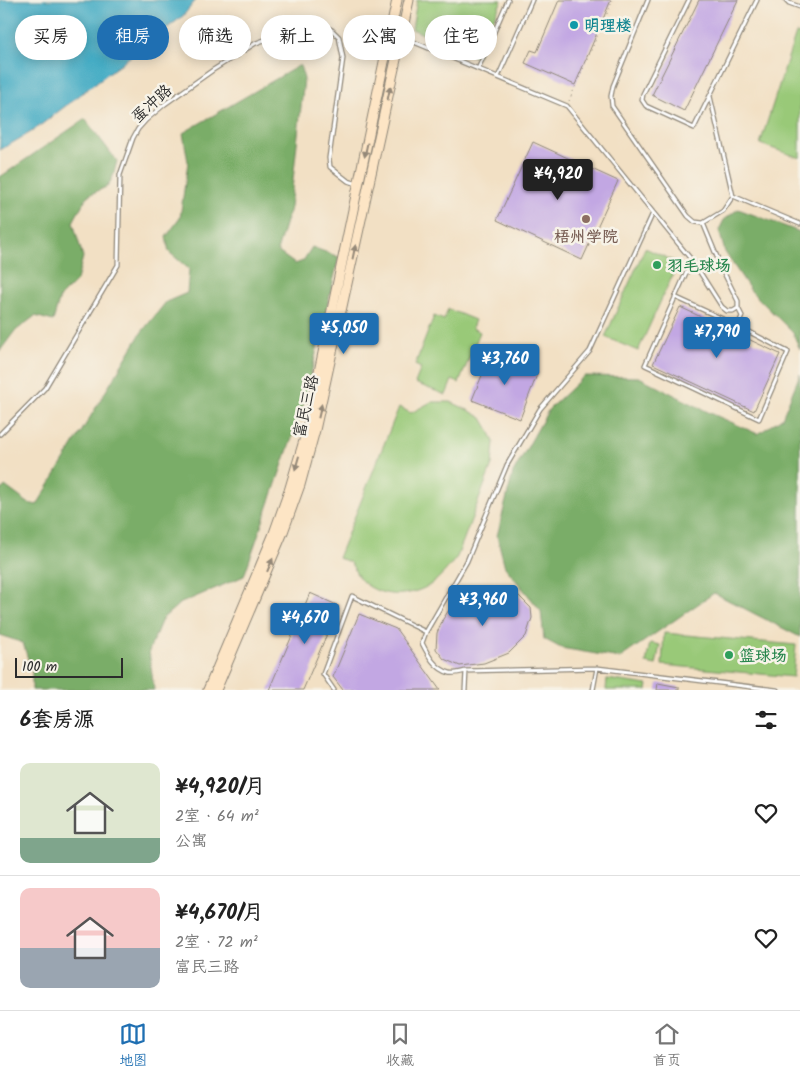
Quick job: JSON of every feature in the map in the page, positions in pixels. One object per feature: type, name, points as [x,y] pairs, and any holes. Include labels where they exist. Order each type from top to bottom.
[{"type":"main road","name":"富民三路","points":[[208,690],[273,536],[295,469],[312,405],[397,0]]},
{"type":"main road","name":"富民三路","points":[[406,15],[409,0]]},
{"type":"main road","name":"富民三路","points":[[216,690],[283,532],[300,485],[316,430],[396,60]]},
{"type":"lane","points":[[478,69],[508,0]]},
{"type":"lane","points":[[498,77],[532,0]]},
{"type":"lane","points":[[648,0],[613,86],[612,106],[688,216],[695,222],[703,223],[723,211],[733,196],[710,96]]},
{"type":"lane","points":[[689,0],[643,94],[642,100],[646,106],[694,128],[758,0]]},
{"type":"lane","points":[[786,0],[800,7]]},
{"type":"lane","name":"蛋冲路","points":[[0,434],[45,388],[72,339],[118,265],[120,175],[134,138],[146,120],[205,76],[256,43],[289,31],[311,25],[322,25],[332,30],[339,37],[343,58],[329,158],[330,167],[348,181],[359,184]]},
{"type":"lane","points":[[415,43],[567,106],[694,263],[722,307],[727,311],[733,311],[738,308]]},
{"type":"lane","points":[[733,196],[800,224]]},
{"type":"lane","points":[[653,212],[590,351],[540,409],[507,465],[468,561],[426,632],[422,643],[428,656],[437,666],[450,673],[597,668],[777,690]]},
{"type":"lane","points":[[703,223],[738,301],[738,308],[742,316],[738,326]]},
{"type":"lane","points":[[675,297],[788,352],[760,419],[645,365],[675,297],[686,274],[694,263]]},
{"type":"lane","points":[[334,690],[323,674],[352,596],[426,632]]},
{"type":"lane","points":[[593,690],[597,668]]},
{"type":"lane","points":[[465,690],[466,671]]},
{"type":"path","points":[[567,106],[613,0]]},
{"type":"green space","points":[[417,0],[502,0],[495,15],[425,15],[425,35],[415,30],[414,15]]},
{"type":"green space","points":[[796,33],[800,34],[800,158],[760,144]]},
{"type":"green space","points":[[300,65],[304,79],[290,208],[277,251],[295,264],[303,261],[312,247],[339,257],[304,403],[244,576],[179,604],[162,619],[149,651],[154,690],[32,690],[32,672],[23,643],[0,635],[0,492],[5,486],[28,503],[37,505],[141,333],[166,302],[187,293],[189,269],[169,252],[166,237],[180,218],[188,162],[183,133]]},
{"type":"green space","points":[[85,119],[117,161],[108,186],[87,196],[73,222],[83,257],[77,280],[60,297],[53,321],[35,316],[14,332],[0,351],[0,177]]},
{"type":"green space","points":[[738,209],[800,232],[800,350],[793,333],[751,291],[725,252],[719,230],[724,220]]},
{"type":"green space","points":[[645,248],[678,263],[638,351],[605,337]]},
{"type":"green space","points":[[448,309],[475,320],[472,328],[480,332],[459,383],[452,380],[446,395],[415,383],[421,368],[415,365],[434,316],[444,320]]},
{"type":"green space","points":[[800,374],[800,637],[714,593],[620,658],[561,648],[544,639],[541,611],[505,567],[497,536],[513,473],[549,409],[584,376],[639,377],[708,412],[758,434],[782,418]]},
{"type":"green space","points":[[431,402],[451,402],[482,418],[494,442],[492,465],[457,557],[441,576],[430,585],[413,592],[394,594],[377,591],[360,579],[351,563],[338,558],[399,407],[411,413]]},
{"type":"green space","name":"篮球场","points":[[664,633],[796,645],[793,677],[662,665]]},
{"type":"green space","points":[[650,643],[660,645],[656,665],[646,663]]},
{"type":"green space","points":[[607,679],[648,685],[647,690],[606,690]]},
{"type":"water","points":[[0,0],[196,0],[184,15],[179,15],[179,19],[169,27],[169,15],[97,15],[97,60],[126,60],[33,131],[0,150]]},
{"type":"building","name":"明理楼","points":[[559,0],[611,0],[575,85],[525,63],[531,50],[537,52]]},
{"type":"building","points":[[699,0],[738,0],[684,111],[652,95]]},
{"type":"building","points":[[533,142],[618,181],[582,260],[497,220]]},
{"type":"building","points":[[680,307],[780,354],[754,411],[653,364]]},
{"type":"building","points":[[491,353],[538,372],[520,419],[472,400]]},
{"type":"building","points":[[493,588],[514,591],[531,608],[532,618],[526,636],[509,653],[484,663],[460,666],[444,659],[436,649],[437,633],[443,619],[453,604],[471,594]]},
{"type":"building","points":[[310,593],[339,606],[303,690],[269,690]]},
{"type":"building","points":[[359,614],[396,629],[440,690],[343,690],[333,677]]},
{"type":"building","points":[[658,683],[679,687],[679,690],[657,690]]},
{"type":"place","name":"明理楼","points":[[574,25]]},
{"type":"place","name":"梧州学院","points":[[586,219]]},
{"type":"place","name":"羽毛球场","points":[[657,265]]},
{"type":"place","name":"篮球场","points":[[729,655]]}]
